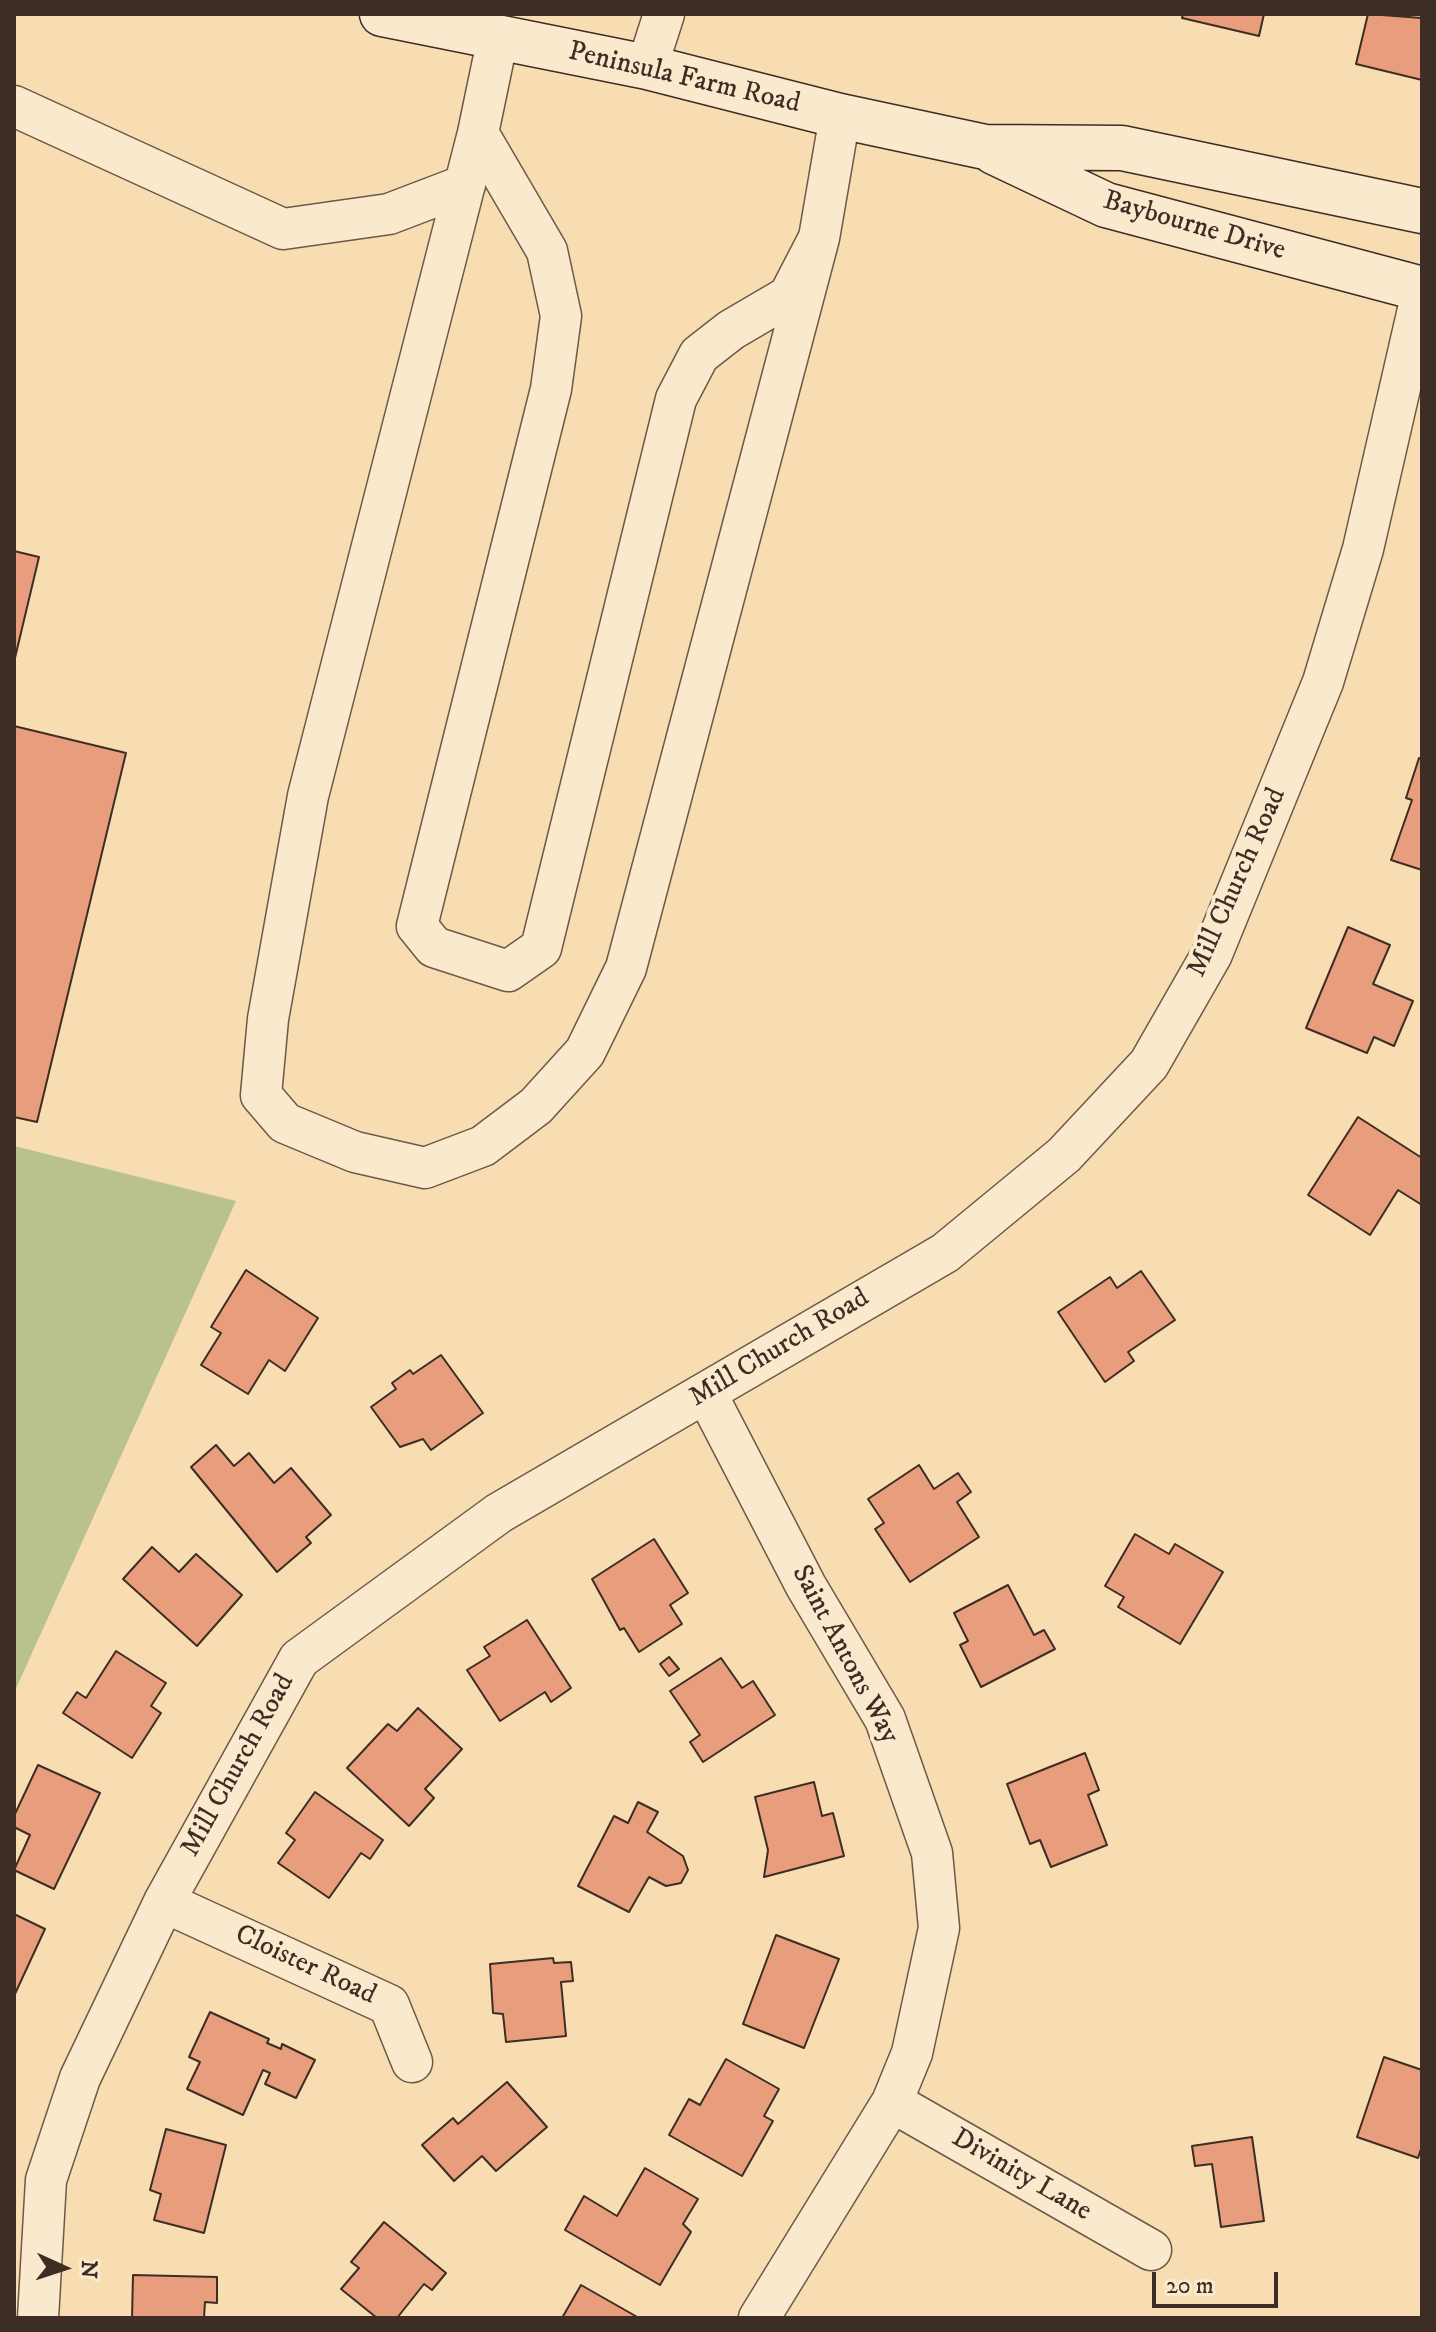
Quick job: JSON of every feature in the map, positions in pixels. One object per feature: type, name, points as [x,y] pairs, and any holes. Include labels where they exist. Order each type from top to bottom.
[{"type":"street","name":"Peninsula Farm Road","points":[[382,14],[647,67],[840,116],[985,147]]},
{"type":"street","points":[[647,67],[664,14]]},
{"type":"street","points":[[498,37],[465,185],[308,796],[268,1019],[261,1095],[285,1123],[355,1152],[425,1168],[483,1146],[536,1106],[585,1052],[626,968],[819,238],[840,116]]},
{"type":"street","points":[[14,106],[283,229],[389,214],[465,185]]},
{"type":"street","points":[[478,133],[547,251],[561,316],[551,389],[417,926],[434,947],[508,971],[541,948],[676,399],[699,355],[731,330],[789,296],[819,238]]},
{"type":"street","name":"Baybourne Drive","points":[[985,147],[1122,148],[1422,211]]},
{"type":"street","name":"Baybourne Drive","points":[[985,147],[1106,205],[1422,291]]},
{"type":"street","name":"Mill Church Road","points":[[38,2318],[46,2180],[80,2078],[164,1902],[299,1659],[499,1513],[945,1253],[1064,1155],[1149,1064],[1212,954],[1323,682],[1363,549],[1422,291]]},
{"type":"street","name":"Saint Antons Way","points":[[706,1393],[806,1586],[885,1719],[932,1853],[939,1928],[912,2053],[892,2102],[759,2318]]},
{"type":"street","name":"Cloister Road","points":[[164,1902],[389,2005],[412,2062]]},
{"type":"street","name":"Divinity Lane","points":[[892,2102],[1151,2250]]},
{"type":"green space","points":[[14,1146],[236,1201],[14,1693]]},
{"type":"building","points":[[1183,14],[1264,14],[1259,36],[1182,18]]},
{"type":"building","points":[[1368,14],[1422,18],[1422,80],[1356,64]]},
{"type":"building","points":[[14,551],[39,557],[14,662]]},
{"type":"building","points":[[14,726],[126,753],[37,1122],[14,1117]]},
{"type":"building","points":[[1419,758],[1422,759],[1422,870],[1391,860],[1412,800],[1406,798]]},
{"type":"building","points":[[1348,927],[1390,945],[1373,984],[1413,1001],[1394,1046],[1374,1037],[1367,1053],[1306,1028]]},
{"type":"building","points":[[1358,1117],[1422,1158],[1422,1205],[1398,1190],[1370,1235],[1308,1195]]},
{"type":"building","points":[[246,1270],[318,1318],[285,1371],[269,1360],[248,1394],[201,1365],[221,1333],[211,1327]]},
{"type":"building","points":[[1141,1271],[1175,1320],[1128,1352],[1134,1361],[1105,1382],[1058,1312],[1110,1277],[1117,1288]]},
{"type":"building","points":[[441,1355],[483,1413],[431,1450],[423,1439],[400,1447],[371,1407],[396,1389],[392,1383],[410,1370],[413,1374]]},
{"type":"building","points":[[216,1445],[234,1466],[249,1453],[274,1483],[291,1468],[331,1515],[306,1537],[311,1543],[277,1572],[191,1467]]},
{"type":"building","points":[[919,1465],[934,1489],[958,1473],[971,1492],[957,1502],[979,1537],[910,1582],[875,1529],[884,1523],[868,1499]]},
{"type":"building","points":[[1135,1534],[1169,1554],[1175,1544],[1223,1572],[1180,1644],[1118,1607],[1124,1597],[1105,1586]]},
{"type":"building","points":[[654,1539],[688,1593],[670,1605],[682,1624],[639,1652],[624,1628],[620,1630],[592,1579]]},
{"type":"building","points":[[152,1547],[179,1572],[196,1554],[242,1595],[197,1646],[123,1579]]},
{"type":"building","points":[[1008,1585],[1034,1635],[1044,1630],[1055,1649],[981,1687],[960,1645],[968,1641],[954,1613]]},
{"type":"building","points":[[527,1620],[571,1688],[551,1702],[545,1692],[500,1721],[467,1670],[490,1656],[484,1647]]},
{"type":"building","points":[[116,1651],[166,1683],[151,1706],[161,1713],[132,1758],[63,1713],[77,1692],[86,1698]]},
{"type":"building","points":[[669,1657],[679,1669],[669,1676],[660,1664]]},
{"type":"building","points":[[721,1658],[742,1688],[753,1681],[775,1715],[703,1762],[690,1742],[700,1735],[670,1691]]},
{"type":"building","points":[[418,1708],[462,1749],[425,1789],[434,1798],[409,1826],[347,1768],[388,1724],[397,1731]]},
{"type":"building","points":[[1085,1753],[1099,1790],[1088,1795],[1107,1845],[1051,1867],[1040,1840],[1030,1844],[1007,1784]]},
{"type":"building","points":[[38,1765],[100,1793],[54,1889],[14,1870],[30,1835],[14,1827],[14,1816]]},
{"type":"building","points":[[814,1782],[822,1816],[833,1813],[844,1856],[764,1877],[768,1850],[755,1797]]},
{"type":"building","points":[[315,1792],[383,1840],[370,1859],[361,1853],[329,1898],[278,1863],[295,1840],[286,1833]]},
{"type":"building","points":[[638,1802],[658,1812],[647,1832],[683,1856],[688,1870],[681,1883],[666,1886],[649,1877],[629,1912],[578,1886],[614,1816],[628,1823]]},
{"type":"building","points":[[14,1914],[45,1929],[14,1996]]},
{"type":"building","points":[[776,1935],[839,1959],[804,2048],[743,2024]]},
{"type":"building","points":[[553,1958],[554,1963],[571,1962],[573,1981],[561,1982],[566,2036],[506,2042],[503,2014],[493,2013],[490,1964]]},
{"type":"building","points":[[210,2012],[269,2039],[267,2043],[281,2049],[282,2044],[315,2060],[296,2098],[265,2084],[270,2073],[263,2070],[243,2115],[187,2089],[200,2062],[189,2057]]},
{"type":"building","points":[[1384,2057],[1422,2070],[1422,2146],[1418,2158],[1357,2137]]},
{"type":"building","points":[[726,2059],[779,2089],[764,2116],[773,2121],[742,2176],[669,2135],[689,2099],[700,2105]]},
{"type":"building","points":[[507,2082],[547,2127],[496,2171],[482,2156],[454,2181],[422,2145],[453,2118],[458,2124]]},
{"type":"building","points":[[166,2129],[226,2145],[204,2233],[154,2220],[161,2194],[150,2190]]},
{"type":"building","points":[[1252,2137],[1264,2221],[1221,2227],[1212,2164],[1195,2166],[1192,2146]]},
{"type":"building","points":[[645,2168],[698,2199],[683,2224],[691,2232],[660,2285],[565,2230],[584,2196],[617,2216]]},
{"type":"building","points":[[384,2222],[446,2273],[432,2290],[424,2284],[397,2318],[377,2318],[341,2289],[359,2268],[351,2262]]},
{"type":"building","points":[[133,2275],[217,2277],[217,2303],[205,2302],[204,2318],[132,2318]]},
{"type":"building","points":[[581,2285],[639,2318],[562,2318]]}]
